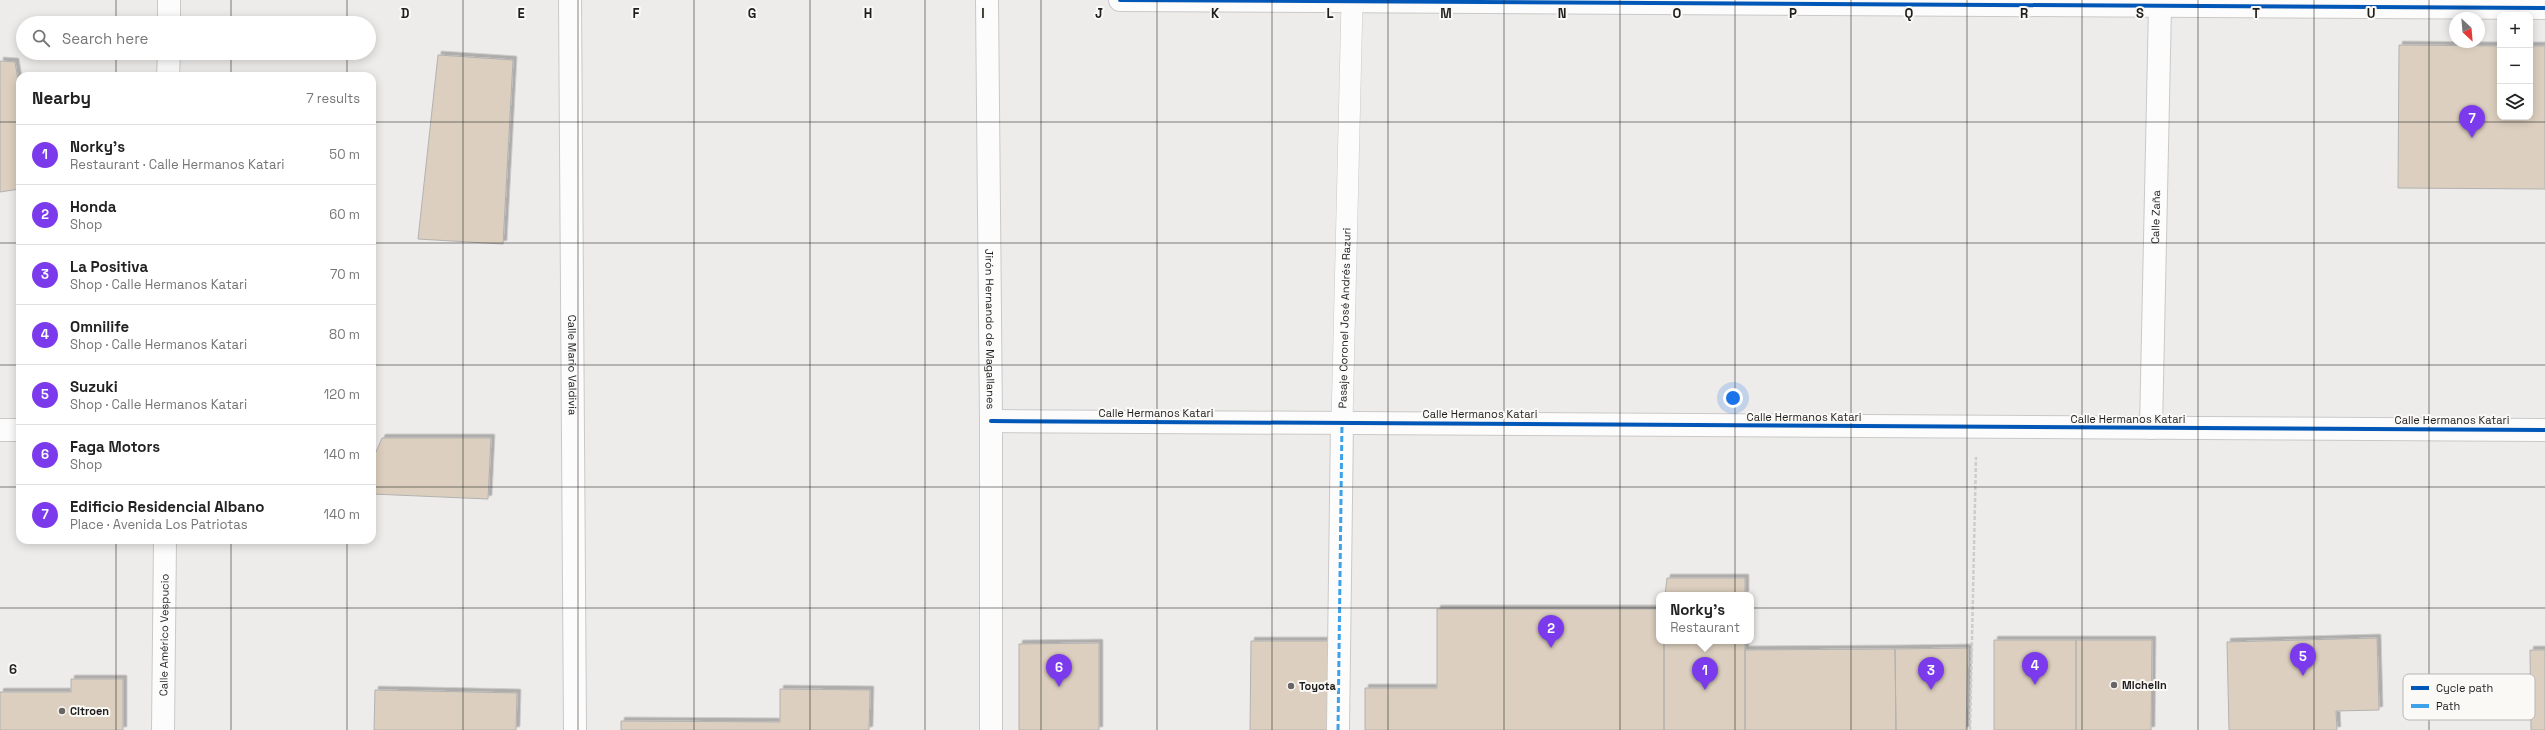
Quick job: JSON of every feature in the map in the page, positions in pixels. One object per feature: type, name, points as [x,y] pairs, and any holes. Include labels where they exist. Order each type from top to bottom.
[{"type":"street","points":[[169,0],[169,16]]},
{"type":"street","name":"Calle Mario Valdivia","points":[[570,0],[575,730]]},
{"type":"street","name":"Jirón Hernando de Magallanes","points":[[987,0],[991,421],[991,730]]},
{"type":"street","points":[[1120,0],[2160,6],[2511,4],[2545,8]]},
{"type":"street","name":"Calle Zaña","points":[[2151,428],[2160,6]]},
{"type":"street","points":[[168,60],[168,72]]},
{"type":"street","name":"Calle Hermanos Katari","points":[[991,421],[2545,430]]},
{"type":"street","name":"Pasaje Coronel José Andrés Razuri","points":[[1338,730],[1342,422]]},
{"type":"street","points":[[0,430],[16,430]]},
{"type":"street","name":"Calle Américo Vespucio","points":[[163,730],[165,544]]},
{"type":"lane","name":"Pasaje Coronel José Andrés Razuri","points":[[1342,422],[1352,2]]},
{"type":"path","points":[[1970,730],[1976,427]]},
{"type":"building","points":[[2399,45],[2449,45],[2449,48],[2485,48],[2485,46],[2497,46],[2497,120],[2533,120],[2533,46],[2545,46],[2545,189],[2398,188]]},
{"type":"building","points":[[438,55],[513,60],[503,244],[418,239]]},
{"type":"building","points":[[0,61],[15,62],[17,72],[16,190],[0,192]]},
{"type":"building","points":[[382,438],[491,438],[488,499],[376,494],[376,452]]},
{"type":"building","points":[[1667,578],[1745,578],[1745,592],[1665,592]]},
{"type":"building","points":[[1437,609],[1656,609],[1656,644],[1664,644],[1664,730],[1365,730],[1365,688],[1437,688]]},
{"type":"building","points":[[2377,638],[2379,710],[2336,711],[2337,730],[2229,730],[2227,642]]},
{"type":"building","points":[[1994,640],[2076,640],[2076,730],[1994,730]]},
{"type":"building","name":"Michelin","points":[[2076,640],[2152,640],[2151,730],[2076,730]]},
{"type":"building","name":"Toyota","points":[[1251,641],[1331,641],[1331,730],[1250,730]]},
{"type":"building","points":[[1099,643],[1099,730],[1019,730],[1019,644]]},
{"type":"building","points":[[1664,644],[1745,644],[1745,730],[1664,730]]},
{"type":"building","points":[[1968,648],[1966,730],[1896,730],[1895,649]]},
{"type":"building","points":[[1895,649],[1896,730],[1745,730],[1745,650]]},
{"type":"building","points":[[2530,650],[2545,650],[2545,730],[2531,730],[2531,720],[2535,720],[2535,674],[2530,674]]},
{"type":"building","name":"Citroen","points":[[71,679],[123,679],[123,730],[0,730],[0,692],[71,692]]},
{"type":"building","points":[[780,689],[870,690],[869,730],[621,730],[621,721],[780,722]]},
{"type":"building","points":[[375,690],[517,693],[516,730],[374,730]]},
{"type":"marked path","points":[[1338,730],[1342,422]]},
{"type":"cycle path","points":[[1120,0],[2545,8]]},
{"type":"cycle path","points":[[991,421],[2545,430]]},
{"type":"place","name":"Edificio Residencial Albano","points":[[2472,138]]},
{"type":"place","name":"Honda","points":[[1551,648]]},
{"type":"place","name":"Suzuki","points":[[2303,676]]},
{"type":"place","name":"Omnilife","points":[[2035,685]]},
{"type":"place","name":"Michelin","points":[[2114,685]]},
{"type":"place","name":"Toyota","points":[[1291,686]]},
{"type":"place","name":"Faga Motors","points":[[1059,687]]},
{"type":"place","name":"Norky's","points":[[1705,690]]},
{"type":"place","name":"La Positiva","points":[[1931,690]]},
{"type":"place","name":"Citroen","points":[[62,711]]}]
